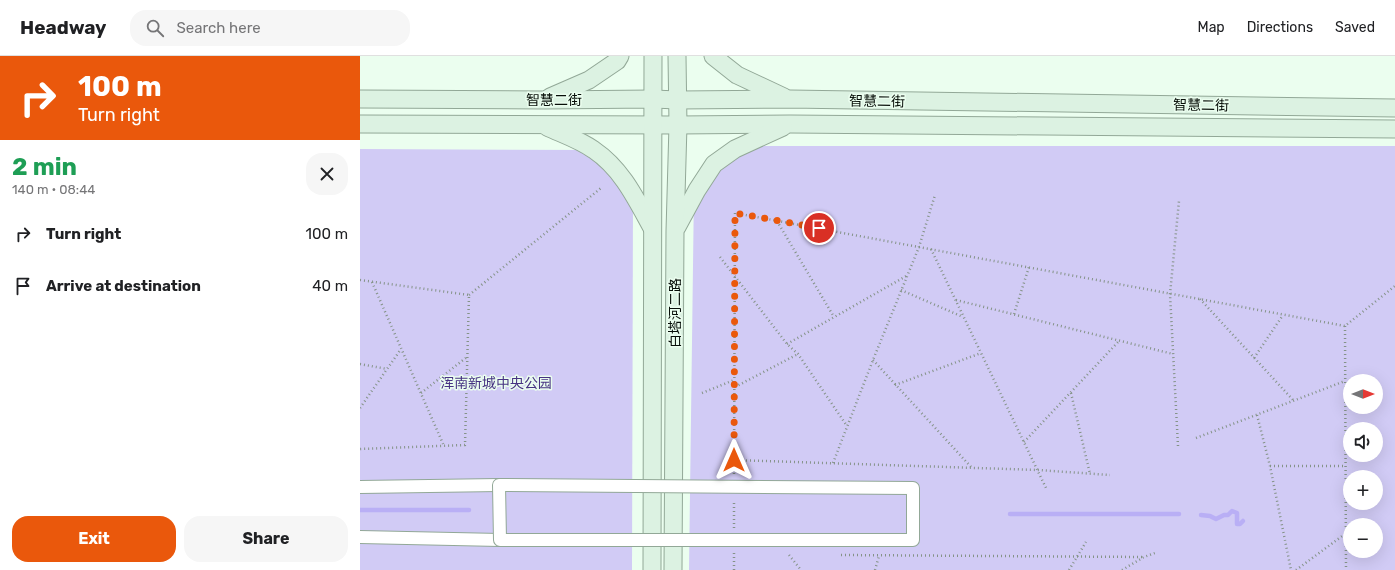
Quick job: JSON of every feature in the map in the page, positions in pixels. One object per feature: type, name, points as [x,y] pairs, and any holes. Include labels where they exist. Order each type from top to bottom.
[{"type":"main road","points":[[543,100],[589,80],[617,61],[620,56]]},
{"type":"main road","name":"白塔河二路","points":[[652,570],[653,56]]},
{"type":"main road","name":"白塔河二路","points":[[673,570],[675,231],[678,125],[677,56]]},
{"type":"main road","points":[[713,56],[737,75],[790,99]]},
{"type":"main road","name":"智慧二街","points":[[360,98],[543,100],[790,99],[1395,108]]},
{"type":"main road","name":"智慧二街","points":[[360,124],[790,124],[1395,130]]},
{"type":"main road","points":[[675,231],[697,190],[714,164],[735,149],[790,124]]},
{"type":"main road","points":[[543,125],[593,149],[612,163],[628,185],[652,230]]},
{"type":"street","points":[[499,485],[500,540]]},
{"type":"street","points":[[360,487],[499,485],[913,488],[913,540],[500,540],[360,537]]},
{"type":"path","points":[[360,280],[469,295],[600,188]]},
{"type":"path","points":[[833,463],[919,247],[935,195]]},
{"type":"path","points":[[1178,446],[1170,294],[1179,201]]},
{"type":"path","points":[[734,476],[735,213],[1346,326],[1395,286]]},
{"type":"path","points":[[776,220],[834,317]]},
{"type":"path","points":[[931,249],[1046,488]]},
{"type":"path","points":[[720,257],[786,344],[798,354],[848,426]]},
{"type":"path","points":[[1014,314],[1029,267]]},
{"type":"path","points":[[786,344],[908,275]]},
{"type":"path","points":[[372,282],[444,446]]},
{"type":"path","points":[[901,290],[964,317]]},
{"type":"path","points":[[360,449],[465,445],[469,295]]},
{"type":"path","points":[[1200,299],[1294,401]]},
{"type":"path","points":[[955,300],[1173,354]]},
{"type":"path","points":[[1254,358],[1283,315]]},
{"type":"path","points":[[1346,326],[1346,374]]},
{"type":"path","points":[[1024,442],[1120,340]]},
{"type":"path","points":[[360,408],[401,349]]},
{"type":"path","points":[[896,385],[981,353]]},
{"type":"path","points":[[734,387],[798,354]]},
{"type":"path","points":[[421,393],[468,357]]},
{"type":"path","points":[[873,360],[972,468]]},
{"type":"path","points":[[360,364],[387,369]]},
{"type":"path","points":[[702,393],[734,380]]},
{"type":"path","points":[[1196,438],[1343,382]]},
{"type":"path","points":[[1071,392],[1090,474]]},
{"type":"path","points":[[1346,414],[1346,518]]},
{"type":"path","points":[[1258,415],[1291,570]]},
{"type":"path","points":[[734,460],[1038,470],[1110,475]]},
{"type":"path","points":[[1270,466],[1346,466]]},
{"type":"path","points":[[734,500],[734,531]]},
{"type":"path","points":[[1296,570],[1343,536]]},
{"type":"path","points":[[1069,570],[1086,542]]},
{"type":"path","points":[[734,547],[734,570]]},
{"type":"path","points":[[1122,570],[1144,557],[1155,553]]},
{"type":"path","points":[[781,555],[797,555]]},
{"type":"path","points":[[789,555],[801,570]]},
{"type":"path","points":[[834,555],[1144,557]]},
{"type":"path","points":[[875,570],[880,556]]},
{"type":"path","points":[[1346,558],[1346,570]]},
{"type":"green space","points":[[736,146],[1395,146],[1395,570],[689,570],[694,190]]},
{"type":"green space","name":"浑南新城中央公园","points":[[360,149],[595,150],[633,196],[632,570],[360,570]]},
{"type":"waterway","points":[[360,510],[469,510]]},
{"type":"waterway","points":[[1201,515],[1210,516],[1216,519],[1224,515],[1228,515],[1232,511],[1237,513],[1237,524],[1240,524],[1243,521]]},
{"type":"waterway","points":[[1010,514],[1179,514]]},
{"type":"route","points":[[734,460],[735,213],[819,228]]}]
